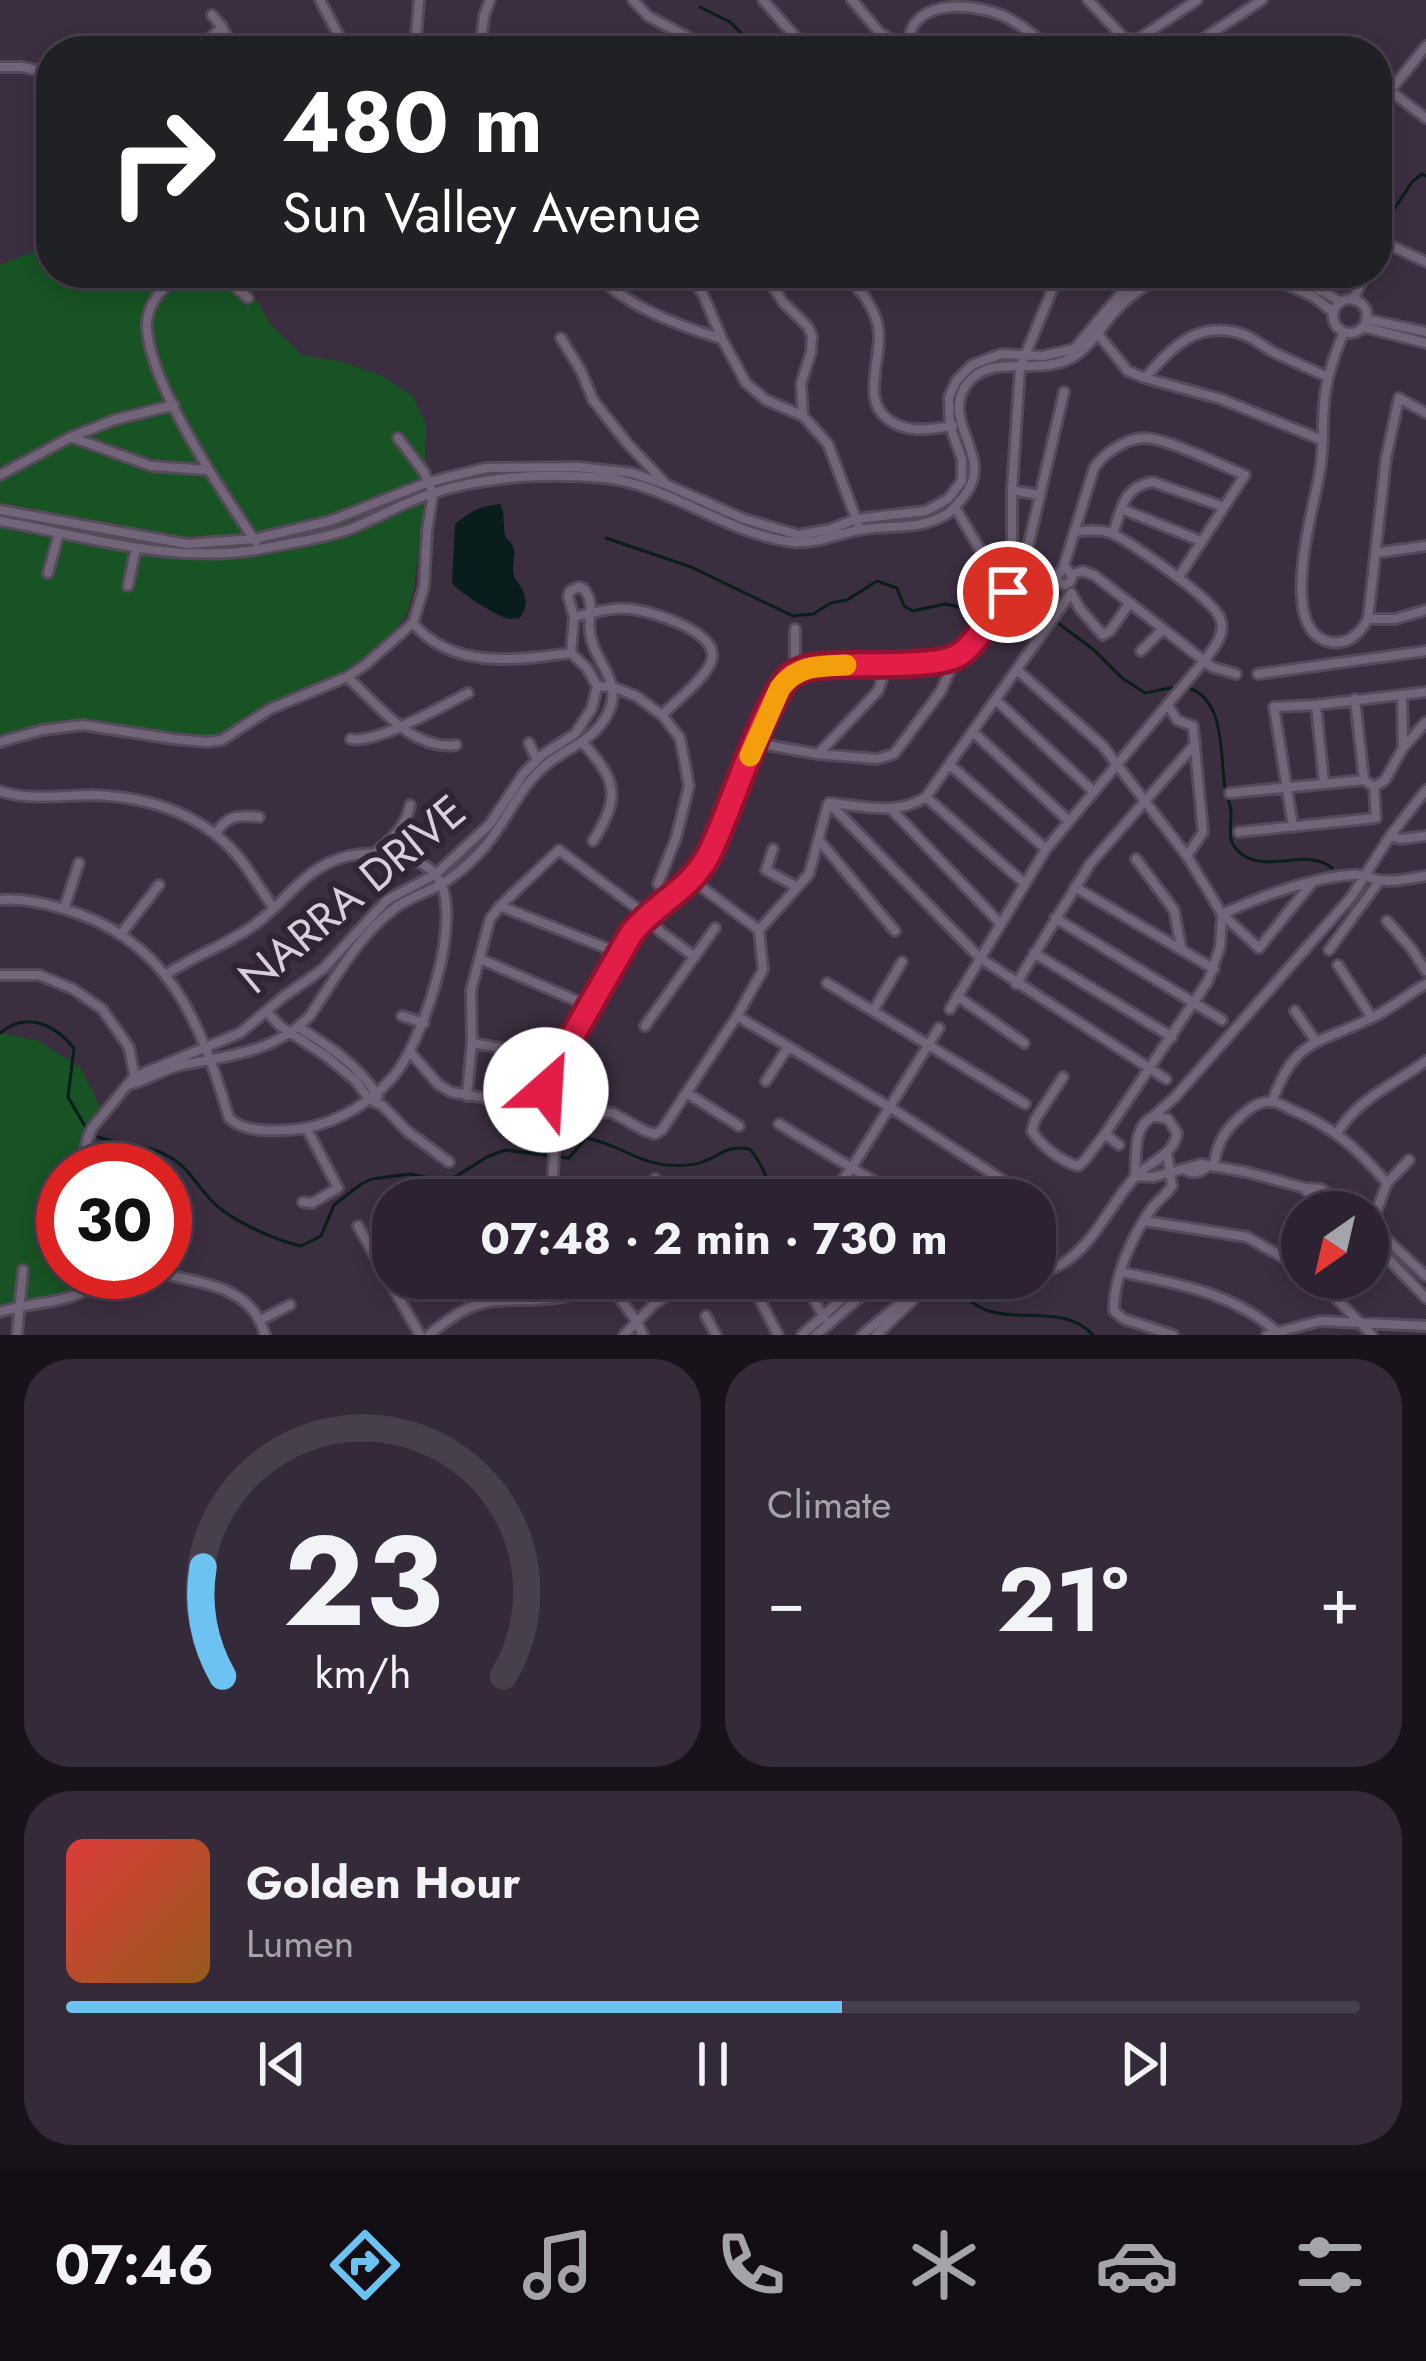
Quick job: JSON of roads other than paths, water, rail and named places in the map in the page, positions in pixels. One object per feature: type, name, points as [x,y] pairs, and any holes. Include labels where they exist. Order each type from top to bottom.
[{"type":"street","points":[[320,0],[339,36]]},
{"type":"street","points":[[416,36],[419,0]]},
{"type":"street","points":[[481,36],[490,0]]},
{"type":"street","points":[[633,0],[648,16],[685,36]]},
{"type":"street","points":[[763,0],[795,36]]},
{"type":"street","points":[[852,0],[885,36]]},
{"type":"street","points":[[1088,0],[1122,36]]},
{"type":"street","points":[[1143,36],[1197,0]]},
{"type":"street","points":[[1207,35],[1262,0]]},
{"type":"street","points":[[908,36],[914,18],[951,2],[1002,15],[1037,36]]},
{"type":"street","points":[[212,16],[226,36]]},
{"type":"street","points":[[212,36],[222,27]]},
{"type":"street","points":[[1392,88],[1426,46]]},
{"type":"street","points":[[0,67],[36,70]]},
{"type":"street","points":[[1392,92],[1426,118]]},
{"type":"street","points":[[1392,249],[1426,262]]},
{"type":"street","points":[[165,288],[146,326],[153,358],[209,470],[261,549]]},
{"type":"street","points":[[237,288],[248,298]]},
{"type":"street","points":[[612,288],[664,320],[722,339]]},
{"type":"street","points":[[698,288],[739,371],[755,393],[803,416],[828,443],[860,529]]},
{"type":"street","points":[[774,288],[812,336],[801,384],[803,416]]},
{"type":"street","points":[[858,288],[877,321],[876,407],[885,418],[912,429],[955,425]]},
{"type":"street","points":[[860,291],[863,288]]},
{"type":"street","points":[[755,743],[877,759],[894,754],[941,691],[956,657],[970,646],[1008,592],[1020,368],[1053,288]]},
{"type":"street","points":[[0,521],[136,548],[202,555],[261,549],[346,530],[433,493],[491,479],[546,477],[608,478],[666,490],[799,535],[856,519],[926,511],[948,499],[962,482],[949,397],[957,380],[972,365],[1001,354],[1043,356],[1074,349],[1128,288]]},
{"type":"street","points":[[0,510],[188,544],[254,539],[330,521],[429,482],[486,468],[578,467],[632,473],[715,518],[793,542],[819,541],[860,529],[917,527],[949,514],[970,489],[972,446],[955,425],[965,387],[979,372],[997,365],[1051,367],[1075,358],[1142,288]]},
{"type":"street","points":[[1296,288],[1333,312],[1336,326],[1344,332],[1354,332],[1364,323],[1365,309],[1353,300],[1341,302],[1316,288]]},
{"type":"street","points":[[1353,300],[1359,288]]},
{"type":"street","points":[[1333,312],[1341,302]]},
{"type":"street","points":[[1364,323],[1426,332]]},
{"type":"street","points":[[1364,323],[1426,343]]},
{"type":"street","points":[[1145,378],[1168,351],[1197,333],[1216,329],[1245,335],[1328,377]]},
{"type":"street","points":[[1344,332],[1328,377],[1318,482],[1301,571],[1306,623],[1311,632],[1332,643],[1356,636],[1368,620],[1386,458],[1399,398],[1426,412]]},
{"type":"street","points":[[1097,333],[1128,370],[1220,399],[1322,440]]},
{"type":"street","points":[[560,338],[593,400],[666,490]]},
{"type":"street","points":[[1027,551],[1064,392]]},
{"type":"street","points":[[0,475],[114,419],[174,405]]},
{"type":"street","points":[[71,437],[151,466],[209,470]]},
{"type":"street","points":[[0,742],[83,724],[174,740],[222,740],[270,709],[347,677],[383,651],[413,623],[424,587],[433,493],[398,438]]},
{"type":"street","points":[[829,803],[892,809],[911,807],[926,797],[1057,613],[1094,468],[1100,458],[1140,438],[1245,476],[1178,578]]},
{"type":"street","points":[[1113,534],[1126,495],[1153,482],[1224,507]]},
{"type":"street","points":[[1012,490],[1039,495]]},
{"type":"street","points":[[955,507],[980,548]]},
{"type":"street","points":[[1122,509],[1201,541]]},
{"type":"street","points":[[950,1009],[1046,849],[1185,685],[1217,644],[1222,629],[1212,606],[1113,534],[1075,532]]},
{"type":"street","points":[[48,573],[59,533]]},
{"type":"street","points":[[1375,554],[1426,546]]},
{"type":"street","points":[[128,586],[136,548]]},
{"type":"street","points":[[1010,566],[1066,579],[1083,571],[1094,575],[1204,661],[1235,674]]},
{"type":"street","points":[[996,607],[997,588],[1010,566]]},
{"type":"street","points":[[1066,579],[1080,609],[1103,635],[1129,604]]},
{"type":"street","points":[[571,653],[574,617],[568,596],[579,587],[588,592],[591,639],[613,687]]},
{"type":"street","points":[[574,617],[632,609],[675,621],[708,643],[712,662],[705,673],[662,715]]},
{"type":"street","points":[[1368,620],[1395,619],[1426,610]]},
{"type":"street","points":[[413,623],[423,635],[455,653],[532,658],[571,653],[581,662],[597,686],[592,709],[575,734],[605,770],[613,796],[593,841]]},
{"type":"street","points":[[795,629],[795,672]]},
{"type":"street","points":[[1141,651],[1163,629]]},
{"type":"street","points":[[573,641],[591,639]]},
{"type":"street","points":[[1258,674],[1426,651]]},
{"type":"street","points":[[581,662],[598,655]]},
{"type":"street","points":[[554,1179],[554,1139],[545,1108],[549,1079],[619,953],[645,918],[692,880],[715,842],[780,688],[795,672],[813,666],[956,657]]},
{"type":"street","points":[[818,754],[878,692],[881,664]]},
{"type":"street","points":[[1017,670],[1102,746],[1186,856],[1222,914],[1259,948],[1311,884]]},
{"type":"street","points":[[347,677],[401,726],[437,746],[456,746]]},
{"type":"street","points":[[597,686],[636,696],[662,715],[680,738],[689,786],[658,884]]},
{"type":"street","name":"NARRA DRIVE","points":[[86,1143],[92,1128],[133,1082],[240,1033],[323,969],[387,900],[464,868],[498,832],[547,764],[584,743],[608,712],[613,687]]},
{"type":"street","points":[[1293,826],[1274,706],[1426,692]]},
{"type":"street","points":[[351,739],[359,742],[401,726],[468,693]]},
{"type":"street","points":[[1402,695],[1403,748]]},
{"type":"street","points":[[1354,699],[1364,781]]},
{"type":"street","points":[[996,700],[1094,792]]},
{"type":"street","points":[[1171,702],[1177,720],[1193,726],[1195,744],[1203,832],[1186,856]]},
{"type":"street","points":[[1316,705],[1324,783]]},
{"type":"street","points":[[1374,787],[1385,780],[1403,748],[1426,722]]},
{"type":"street","points":[[973,732],[1069,820]]},
{"type":"street","name":"NARRA DRIVE","points":[[133,1082],[177,1066],[254,1051],[294,1030],[366,934],[438,879],[490,824],[524,773],[575,734]]},
{"type":"street","points":[[529,743],[537,760]]},
{"type":"street","points":[[1016,984],[1105,845],[1195,744]]},
{"type":"street","points":[[950,765],[1046,849]]},
{"type":"street","points":[[1230,793],[1364,781],[1374,787]]},
{"type":"street","points":[[1239,832],[1376,818],[1374,787]]},
{"type":"street","points":[[1136,1176],[1141,1125],[1176,1096],[1352,896],[1426,790]]},
{"type":"street","points":[[0,791],[146,800],[198,821],[239,857],[274,908]]},
{"type":"street","points":[[926,797],[1024,883]]},
{"type":"street","points":[[410,1052],[438,1084],[467,1096],[613,1113],[655,1134],[662,1130],[763,970],[759,930],[809,874],[829,803]]},
{"type":"street","points":[[829,803],[980,958],[1166,1079]]},
{"type":"street","points":[[375,853],[409,815],[410,805]]},
{"type":"street","points":[[892,809],[1000,923]]},
{"type":"street","points":[[216,835],[231,817],[259,817]]},
{"type":"street","points":[[1390,836],[1426,836]]},
{"type":"street","points":[[818,839],[896,931]]},
{"type":"street","points":[[773,849],[766,870],[797,887]]},
{"type":"street","points":[[467,1096],[472,990],[490,919],[559,850],[695,957]]},
{"type":"street","points":[[0,900],[64,909],[121,934],[167,974],[185,1001],[236,1126],[307,1129],[356,1109],[393,1077],[410,1052],[424,1023],[442,959],[447,918],[438,879],[417,860],[375,853],[348,856],[300,880],[243,932],[167,974]]},
{"type":"street","points":[[1136,859],[1174,910],[1181,949]]},
{"type":"street","points":[[64,909],[80,863]]},
{"type":"street","points":[[1222,914],[1258,898],[1343,876],[1367,874],[1380,880],[1426,876]]},
{"type":"street","points":[[692,880],[759,930]]},
{"type":"street","points":[[1329,950],[1380,880]]},
{"type":"street","points":[[121,934],[159,885]]},
{"type":"street","points":[[1075,887],[1214,969]]},
{"type":"street","points":[[500,906],[619,953]]},
{"type":"street","points":[[1063,1077],[1033,1125],[1034,1136],[1078,1166],[1106,1134],[1214,969],[1222,914]]},
{"type":"street","points":[[1055,918],[1222,1020]]},
{"type":"street","points":[[1387,921],[1426,971]]},
{"type":"street","points":[[645,1026],[715,928]]},
{"type":"street","points":[[1034,953],[1172,1037]]},
{"type":"street","points":[[480,959],[589,1006]]},
{"type":"street","points":[[873,1011],[902,962]]},
{"type":"street","points":[[1338,965],[1372,1018]]},
{"type":"street","points":[[0,975],[39,975],[73,989],[102,1009],[129,1047],[133,1082]]},
{"type":"street","points":[[827,983],[1025,1104]]},
{"type":"street","points":[[1272,1102],[1289,1066],[1315,1040],[1372,1018],[1426,984]]},
{"type":"street","points":[[957,996],[1024,1043]]},
{"type":"street","points":[[266,1011],[326,1055],[407,1131],[449,1162]]},
{"type":"street","points":[[1294,1011],[1315,1040]]},
{"type":"street","points":[[402,1016],[424,1023]]},
{"type":"street","points":[[736,1016],[1000,1179]]},
{"type":"street","points":[[844,1179],[939,1028]]},
{"type":"street","points":[[472,1042],[560,1058]]},
{"type":"street","points":[[766,1081],[788,1046]]},
{"type":"street","points":[[1337,1133],[1364,1100],[1401,1081],[1426,1061]]},
{"type":"street","points":[[687,1093],[739,1126]]},
{"type":"street","points":[[1056,1267],[1071,1258],[1136,1176],[1177,1138],[1171,1122],[1176,1096]]},
{"type":"street","points":[[1211,1167],[1226,1130],[1243,1113],[1272,1102],[1337,1133],[1387,1183]]},
{"type":"street","points":[[1154,1116],[1171,1122]]},
{"type":"street","points":[[779,1124],[868,1179]]},
{"type":"street","points":[[303,1202],[312,1203],[338,1188],[307,1129]]},
{"type":"street","points":[[1106,1134],[1119,1145]]},
{"type":"street","points":[[1138,1140],[1149,1154],[1164,1154]]},
{"type":"street","points":[[1164,1154],[1172,1173],[1169,1191],[1144,1221],[1121,1272],[1114,1311],[1124,1319],[1174,1335]]},
{"type":"street","points":[[1384,1191],[1409,1160]]},
{"type":"street","points":[[1136,1176],[1202,1172],[1211,1167],[1324,1191]]},
{"type":"street","points":[[1144,1221],[1247,1237],[1281,1256]]},
{"type":"street","points":[[358,1226],[420,1335]]},
{"type":"street","points":[[1389,1245],[1425,1272],[1413,1282]]},
{"type":"street","points":[[1389,1254],[1426,1298]]},
{"type":"street","points":[[17,1335],[23,1270]]},
{"type":"street","points":[[1121,1272],[1226,1298],[1262,1318],[1272,1333],[1320,1321],[1426,1326]]},
{"type":"street","points":[[192,1281],[230,1291],[246,1301],[265,1335]]},
{"type":"street","points":[[0,1312],[65,1299]]},
{"type":"street","points":[[429,1335],[465,1308],[485,1301],[535,1299]]},
{"type":"street","points":[[621,1299],[643,1335]]},
{"type":"street","points":[[624,1335],[661,1299]]},
{"type":"street","points":[[760,1299],[778,1335]]},
{"type":"street","points":[[815,1299],[826,1320]]},
{"type":"street","points":[[816,1335],[846,1299]]},
{"type":"street","points":[[802,1335],[854,1299]]},
{"type":"street","points":[[862,1335],[903,1299]]},
{"type":"street","points":[[876,1335],[913,1299]]},
{"type":"street","points":[[1337,1299],[1372,1335]]},
{"type":"street","points":[[261,1321],[290,1305]]},
{"type":"street","points":[[706,1316],[716,1335]]},
{"type":"waterway","points":[[700,7],[730,22],[744,36]]},
{"type":"waterway","points":[[1392,212],[1412,182],[1426,176]]},
{"type":"waterway","points":[[606,538],[691,567],[793,616],[813,614],[847,600],[877,581],[897,588],[904,606],[913,611],[945,604],[987,613]]},
{"type":"waterway","points":[[996,615],[1046,614],[1145,693],[1180,687],[1202,696],[1216,718],[1231,838],[1237,850],[1259,861],[1310,860],[1332,868]]},
{"type":"waterway","points":[[0,1033],[20,1023],[39,1023],[58,1032],[74,1048],[68,1097],[85,1126]]},
{"type":"waterway","points":[[98,1137],[170,1157],[227,1214],[301,1246],[321,1236],[334,1205],[372,1179]]},
{"type":"waterway","points":[[452,1179],[505,1150],[569,1158],[586,1138],[667,1165],[696,1164],[731,1149],[750,1149],[766,1179]]},
{"type":"waterway","points":[[372,1179],[410,1174],[433,1179]]},
{"type":"waterway","points":[[968,1299],[1002,1314],[1070,1320],[1093,1335]]}]
